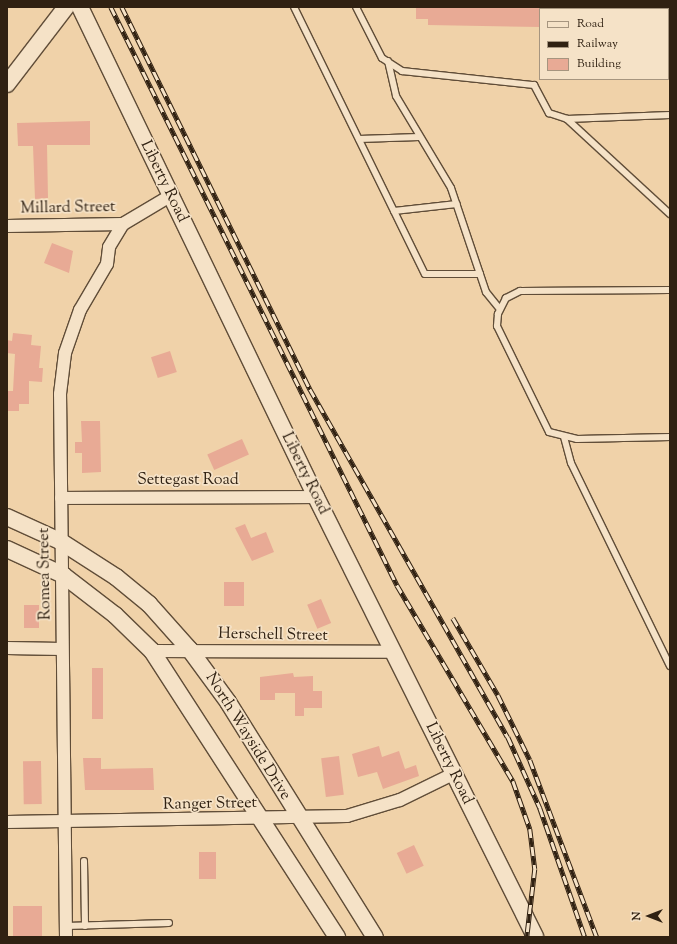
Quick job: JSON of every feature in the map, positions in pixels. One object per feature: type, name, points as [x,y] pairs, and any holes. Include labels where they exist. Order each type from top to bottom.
[{"type":"main road","points":[[7,84],[66,7]]},
{"type":"main road","name":"Liberty Road","points":[[80,7],[316,497],[535,937]]},
{"type":"main road","name":"North Wayside Drive","points":[[7,517],[60,541],[149,604],[190,650],[228,702],[299,819],[375,937]]},
{"type":"main road","name":"North Wayside Drive","points":[[7,549],[63,575],[115,615],[152,651],[337,937]]},
{"type":"street","name":"Millard Street","points":[[7,226],[123,224],[170,196]]},
{"type":"street","name":"Romea Street","points":[[66,932],[62,649],[63,575],[60,541],[60,394],[65,353],[80,310],[107,264],[109,247],[123,224]]},
{"type":"street","name":"Settegast Road","points":[[61,498],[316,497]]},
{"type":"street","points":[[7,648],[62,649]]},
{"type":"street","name":"Herschell Street","points":[[152,651],[394,652]]},
{"type":"street","name":"Ranger Street","points":[[7,822],[260,820],[347,816],[400,800],[453,774]]},
{"type":"lane","points":[[294,7],[425,274],[480,274]]},
{"type":"lane","points":[[356,7],[388,61],[396,96],[419,138],[451,188],[486,292],[500,309]]},
{"type":"lane","points":[[388,61],[402,72],[422,76],[534,85],[549,113],[567,119],[670,115]]},
{"type":"lane","points":[[567,119],[670,214]]},
{"type":"lane","points":[[359,139],[419,138]]},
{"type":"lane","points":[[394,210],[457,204]]},
{"type":"lane","points":[[670,290],[520,291],[506,298],[500,309],[497,326],[549,432],[564,437],[670,437]]},
{"type":"lane","points":[[564,437],[572,463],[670,666]]},
{"type":"lane","points":[[84,861],[85,926]]},
{"type":"lane","points":[[66,932],[85,926],[169,923]]},
{"type":"building","points":[[416,7],[540,7],[539,27],[428,25],[428,19],[416,19]]},
{"type":"building","points":[[90,121],[90,145],[47,145],[48,198],[35,199],[33,146],[18,146],[17,123]]},
{"type":"building","points":[[52,243],[73,251],[69,273],[44,263]]},
{"type":"building","points":[[13,333],[32,335],[31,345],[41,346],[39,368],[43,368],[42,382],[29,381],[29,404],[19,404],[19,411],[7,411],[7,391],[13,391],[15,354],[7,353],[7,340],[12,341]]},
{"type":"building","points":[[170,351],[177,372],[158,378],[151,357]]},
{"type":"building","points":[[81,421],[100,421],[101,472],[82,473],[82,453],[75,453],[75,442],[82,442]]},
{"type":"building","points":[[242,439],[249,455],[214,470],[207,454]]},
{"type":"building","points":[[245,524],[251,538],[266,532],[274,552],[252,561],[235,528]]},
{"type":"building","points":[[224,582],[244,582],[244,606],[224,606]]},
{"type":"building","points":[[321,599],[331,623],[317,629],[307,605]]},
{"type":"building","points":[[24,605],[39,605],[39,628],[24,628]]},
{"type":"building","points":[[92,668],[103,668],[103,719],[92,719]]},
{"type":"building","points":[[293,673],[294,677],[313,676],[313,691],[322,691],[322,708],[304,708],[304,716],[295,716],[295,693],[275,693],[275,700],[260,700],[260,677]]},
{"type":"building","points":[[379,746],[382,757],[399,751],[405,769],[416,765],[419,776],[383,789],[377,772],[358,777],[352,754]]},
{"type":"building","points":[[339,756],[344,795],[326,797],[321,758]]},
{"type":"building","points":[[83,758],[101,758],[101,769],[153,768],[154,790],[85,790]]},
{"type":"building","points":[[23,761],[41,761],[42,804],[24,804]]},
{"type":"building","points":[[414,845],[424,866],[407,874],[397,853]]},
{"type":"building","points":[[199,852],[216,852],[216,879],[199,879]]},
{"type":"building","points":[[13,906],[42,906],[42,936],[13,936]]},
{"type":"railway","points":[[111,7],[397,585],[513,781],[530,829],[535,869],[527,937]]},
{"type":"railway","points":[[122,7],[310,389],[508,737],[540,808],[585,937]]},
{"type":"railway","points":[[453,618],[498,695],[530,760],[597,937]]}]
